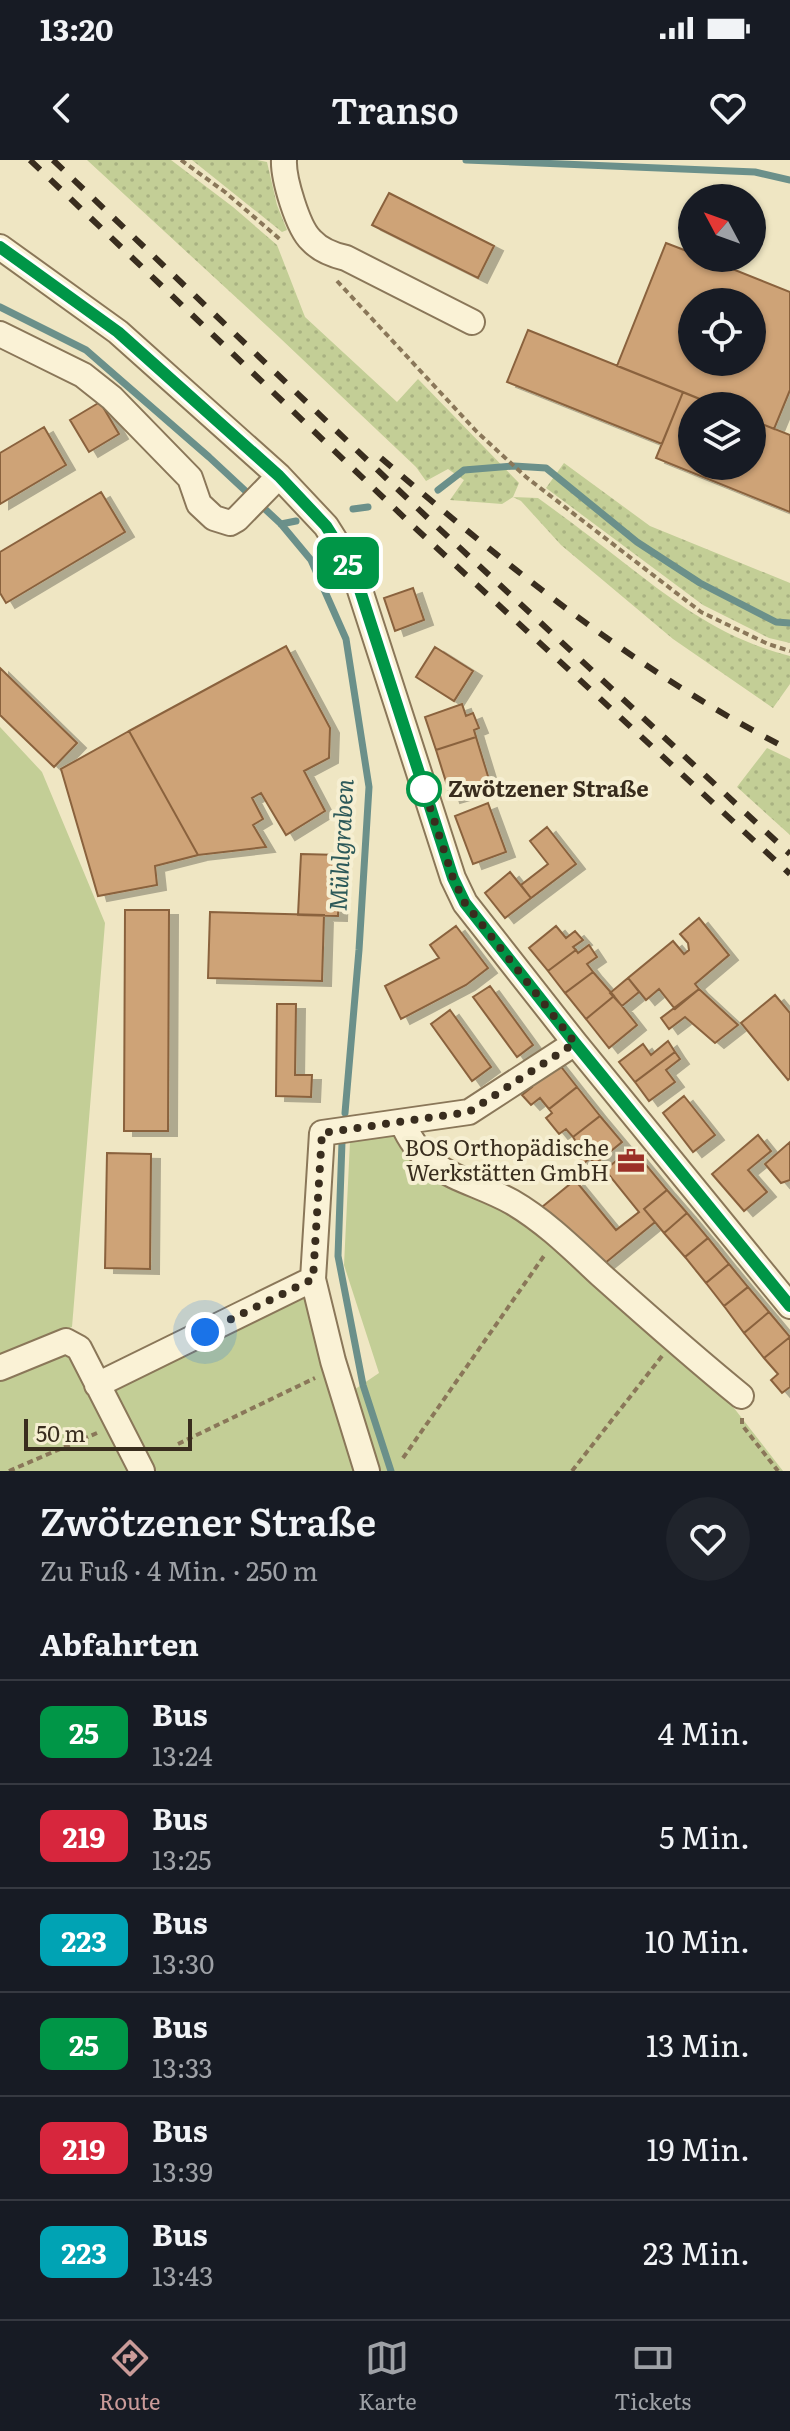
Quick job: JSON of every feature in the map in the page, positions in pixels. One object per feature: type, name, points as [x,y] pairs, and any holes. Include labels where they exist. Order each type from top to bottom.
[{"type":"street","points":[[284,165],[293,203],[309,239],[330,254],[346,258],[472,322]]},
{"type":"street","points":[[0,247],[118,332],[272,482],[326,526],[358,584],[453,878],[465,903],[575,1043],[790,1305]]},
{"type":"street","points":[[0,334],[83,375],[112,398],[190,478],[199,504],[214,518],[230,523],[272,482]]},
{"type":"street","points":[[367,1471],[335,1369],[313,1279],[322,1133],[469,1112],[575,1043]]},
{"type":"street","points":[[402,1122],[410,1140],[443,1172],[512,1203],[557,1236],[741,1396]]},
{"type":"street","points":[[97,1385],[313,1279]]},
{"type":"street","points":[[0,1368],[66,1341],[79,1348],[142,1471]]},
{"type":"path","points":[[181,160],[225,192],[290,249]]},
{"type":"path","points":[[332,278],[341,284],[477,432],[526,477],[681,599],[757,639],[790,651]]},
{"type":"path","points":[[403,1458],[557,1236]]},
{"type":"path","points":[[572,1471],[674,1340]]},
{"type":"path","points":[[178,1444],[335,1369]]},
{"type":"path","points":[[741,1396],[742,1425],[778,1471]]},
{"type":"path","points":[[9,1471],[118,1424]]},
{"type":"green space","points":[[87,160],[171,160],[233,207],[277,245],[305,317],[397,402],[418,379],[519,483],[513,497],[502,504],[450,500],[464,480],[448,469],[426,481],[416,467],[280,338]]},
{"type":"green space","points":[[192,160],[267,162],[277,205],[287,230],[282,232]]},
{"type":"green space","points":[[564,463],[650,526],[790,583],[790,643],[769,638],[703,605],[546,488]]},
{"type":"green space","points":[[513,497],[538,498],[662,592],[702,618],[743,640],[790,656],[790,684],[773,708],[673,639],[561,545],[521,501]]},
{"type":"green space","points":[[0,727],[42,772],[105,923],[72,1327],[0,1358]]},
{"type":"green space","points":[[767,748],[790,759],[790,835],[737,787]]},
{"type":"green space","points":[[392,1132],[409,1153],[553,1243],[716,1385],[783,1471],[0,1471],[0,1381],[69,1352],[90,1393],[310,1290],[339,1400],[379,1373],[344,1265],[350,1142]]},
{"type":"building","points":[[389,193],[494,246],[478,278],[372,225]]},
{"type":"building","points":[[666,243],[678,248],[678,272],[740,272],[790,292],[790,390],[774,429],[766,426],[766,392],[682,392],[617,366]]},
{"type":"building","points":[[528,330],[683,392],[678,392],[678,404],[662,444],[507,382]]},
{"type":"building","points":[[100,402],[119,434],[89,452],[70,420]]},
{"type":"building","points":[[678,404],[678,467],[656,458]]},
{"type":"building","points":[[766,426],[790,435],[790,512],[711,480],[766,480]]},
{"type":"building","points":[[44,427],[66,465],[0,504],[0,453]]},
{"type":"building","points":[[101,492],[125,532],[6,603],[0,593],[0,552]]},
{"type":"building","points":[[413,588],[424,620],[395,631],[384,598]]},
{"type":"building","points":[[286,646],[330,728],[329,758],[304,771],[325,811],[286,835],[261,793],[252,798],[263,819],[253,825],[266,847],[198,855],[129,731]]},
{"type":"building","points":[[435,647],[473,671],[454,701],[416,677]]},
{"type":"building","points":[[0,668],[77,743],[54,767],[0,715]]},
{"type":"building","points":[[462,704],[466,716],[473,713],[479,728],[474,730],[476,737],[436,750],[425,717]]},
{"type":"building","points":[[129,731],[198,855],[155,866],[157,885],[98,896],[61,769]]},
{"type":"building","points":[[476,737],[491,786],[451,798],[436,750]]},
{"type":"building","points":[[488,803],[506,852],[473,864],[455,816]]},
{"type":"building","points":[[547,827],[576,864],[531,898],[521,885],[548,864],[530,841]]},
{"type":"building","points":[[301,854],[340,855],[338,916],[298,915]]},
{"type":"building","points":[[510,872],[531,898],[505,918],[485,893]]},
{"type":"building","points":[[125,910],[169,910],[168,1131],[124,1131]]},
{"type":"building","points":[[210,912],[324,915],[322,981],[208,978]]},
{"type":"building","points":[[699,918],[729,955],[695,984],[699,989],[675,1009],[659,989],[646,1000],[628,978],[673,941],[684,954],[689,950],[688,943],[680,934]]},
{"type":"building","points":[[456,926],[488,968],[466,985],[401,1019],[385,986],[439,958],[430,945]]},
{"type":"building","points":[[556,926],[566,938],[575,931],[583,940],[573,947],[576,950],[548,971],[529,948]]},
{"type":"building","points":[[589,945],[597,957],[587,964],[593,972],[565,993],[548,971],[576,950],[578,953]]},
{"type":"building","points":[[593,972],[614,996],[586,1019],[565,993]]},
{"type":"building","points":[[628,978],[639,992],[622,1006],[610,993]]},
{"type":"building","points":[[490,986],[533,1045],[517,1057],[473,997]]},
{"type":"building","points":[[699,989],[738,1025],[715,1043],[685,1017],[669,1029],[661,1018]]},
{"type":"building","points":[[775,995],[790,1013],[788,1080],[741,1023]]},
{"type":"building","points":[[614,996],[637,1025],[609,1048],[586,1019]]},
{"type":"building","points":[[277,1004],[296,1004],[295,1075],[312,1075],[311,1097],[276,1096]]},
{"type":"building","points":[[450,1010],[491,1067],[472,1081],[431,1024]]},
{"type":"building","points":[[668,1041],[675,1052],[635,1082],[619,1062],[643,1044],[651,1055]]},
{"type":"building","points":[[675,1052],[680,1059],[666,1070],[675,1082],[649,1101],[635,1082]]},
{"type":"building","points":[[555,1059],[577,1087],[549,1109],[540,1098],[531,1105],[522,1095],[532,1087],[528,1081]]},
{"type":"building","points":[[577,1087],[600,1116],[573,1137],[566,1129],[559,1134],[546,1118],[552,1113],[549,1109]]},
{"type":"building","points":[[684,1096],[715,1135],[693,1152],[663,1113]]},
{"type":"building","points":[[600,1116],[622,1142],[595,1164],[590,1158],[583,1164],[572,1150],[578,1145],[573,1137]]},
{"type":"building","points":[[758,1135],[771,1151],[748,1170],[767,1192],[744,1211],[712,1174]]},
{"type":"building","points":[[790,1142],[790,1180],[781,1183],[765,1164]]},
{"type":"building","points":[[632,1148],[667,1190],[644,1209],[655,1222],[604,1264],[542,1207],[575,1180],[616,1230],[639,1212],[605,1170]]},
{"type":"building","points":[[107,1153],[151,1154],[150,1269],[105,1268]]},
{"type":"building","points":[[667,1190],[687,1213],[664,1233],[644,1209]]},
{"type":"building","points":[[687,1213],[708,1238],[685,1257],[664,1233]]},
{"type":"building","points":[[708,1238],[729,1264],[706,1283],[685,1257]]},
{"type":"building","points":[[729,1264],[748,1287],[724,1306],[706,1283]]},
{"type":"building","points":[[748,1287],[769,1312],[744,1333],[724,1306]]},
{"type":"building","points":[[769,1312],[790,1337],[764,1358],[744,1333]]},
{"type":"building","points":[[790,1337],[790,1387],[782,1393],[771,1380],[778,1374],[764,1358]]},
{"type":"waterway","points":[[466,160],[755,172],[790,180]]},
{"type":"waterway","name":"Mühlgraben","points":[[0,307],[86,350],[281,524],[311,560],[346,639],[369,787],[345,1113]]},
{"type":"waterway","points":[[438,490],[464,470],[514,466],[546,468],[637,542],[700,583],[776,622],[790,623]]},
{"type":"waterway","points":[[353,509],[368,507]]},
{"type":"waterway","points":[[281,524],[296,521]]},
{"type":"waterway","name":"Mühlgraben","points":[[342,1142],[338,1256],[363,1385],[391,1471]]},
{"type":"railway","points":[[30,160],[411,524],[790,874]]},
{"type":"railway","points":[[53,160],[432,522],[790,854]]},
{"type":"railway","points":[[381,458],[477,539],[628,653],[681,688],[790,750]]},
{"type":"bus line","name":"25","points":[[0,247],[118,332],[279,476],[326,526],[358,584],[453,878],[465,903],[790,1306]]},
{"type":"place","name":"Zwötzener Straße","points":[[424,789]]},
{"type":"place","name":"BOS Orthopädische Werkstätten GmbH","points":[[631,1161]]},
{"type":"route","points":[[205,1332],[313,1279],[322,1133],[469,1112],[575,1043],[465,903],[453,878],[424,789]]}]
